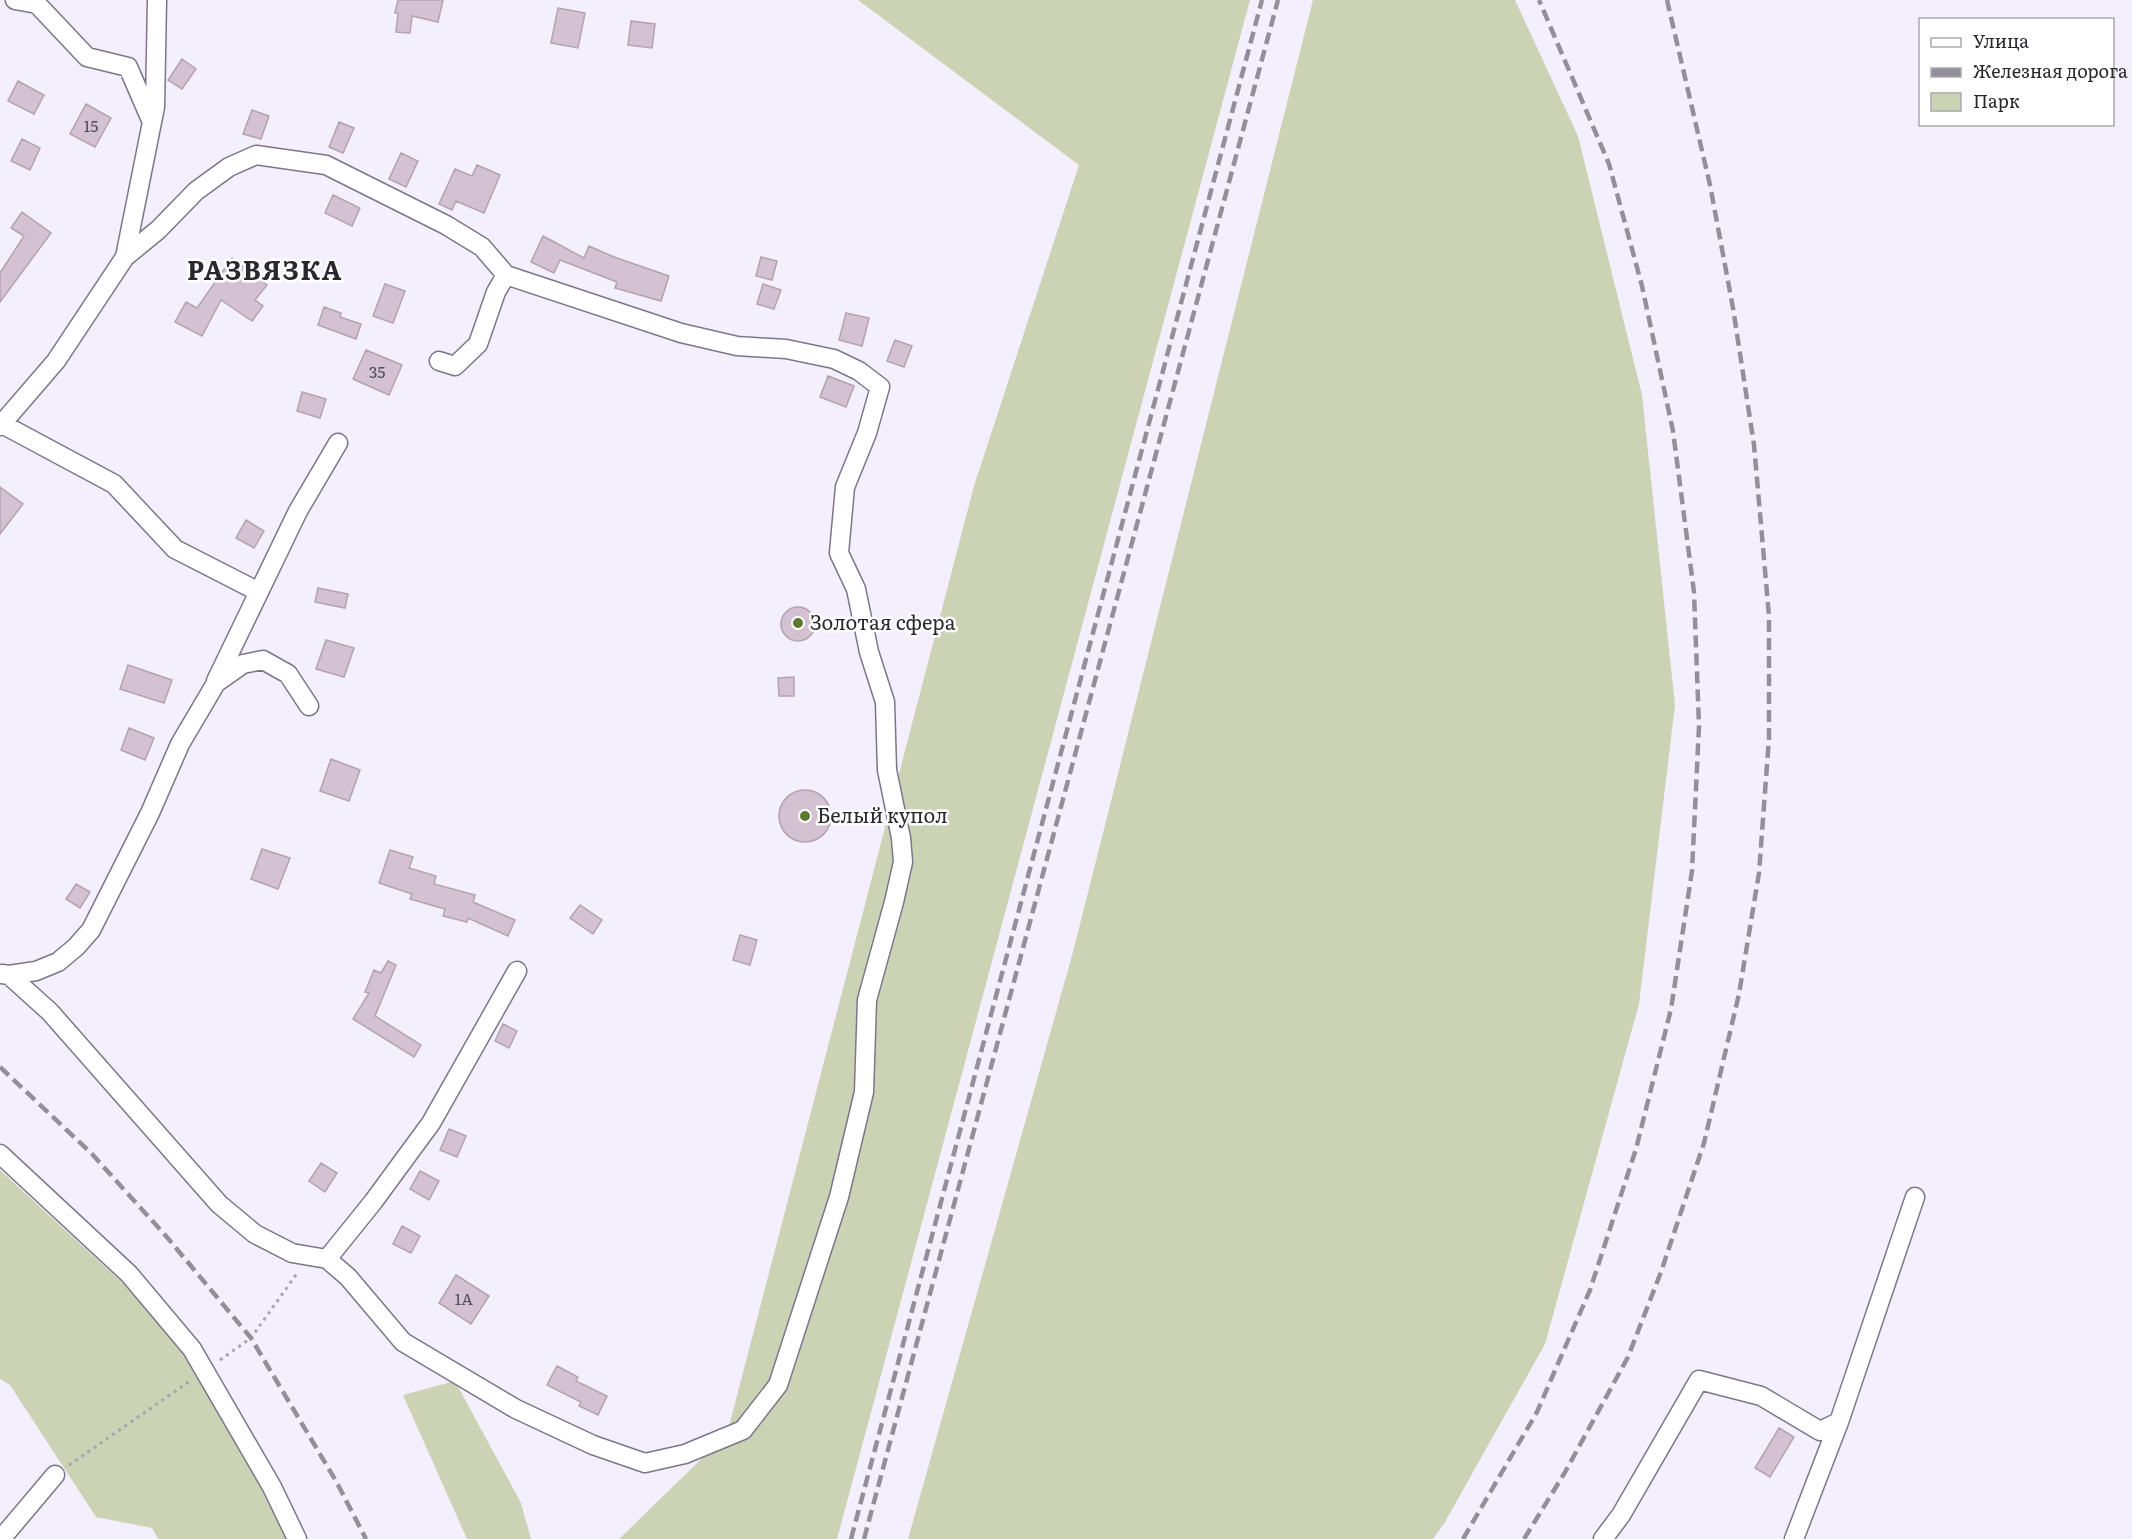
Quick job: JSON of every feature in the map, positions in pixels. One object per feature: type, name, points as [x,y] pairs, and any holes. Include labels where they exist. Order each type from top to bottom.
[{"type":"street","points":[[15,0],[37,4],[87,57],[128,67],[152,121]]},
{"type":"street","points":[[125,257],[155,107],[157,0]]},
{"type":"street","points":[[5,974],[50,1012],[219,1204],[255,1234],[292,1253],[327,1259],[348,1277],[403,1342],[516,1409],[593,1445],[645,1463],[685,1454],[743,1430],[778,1384],[838,1197],[864,1092],[867,1000],[903,862],[901,838],[887,770],[885,702],[869,652],[856,589],[839,553],[845,487],[867,433],[880,387],[859,371],[834,359],[786,349],[737,346],[681,333],[506,275],[482,247],[446,225],[326,165],[256,155],[230,167],[196,191],[158,230],[125,257],[56,361],[1,425],[114,484],[176,549],[259,592]]},
{"type":"street","points":[[439,361],[455,366],[478,344],[495,292],[506,275]]},
{"type":"street","points":[[5,974],[36,971],[58,962],[91,930],[150,813],[180,744],[216,683],[298,512],[338,443]]},
{"type":"street","points":[[216,683],[243,664],[263,660],[288,674],[309,706]]},
{"type":"street","points":[[327,1259],[373,1202],[431,1123],[518,971]]},
{"type":"street","points":[[0,1154],[129,1274],[192,1349],[272,1487],[297,1539]]},
{"type":"street","points":[[1794,1539],[1839,1422],[1915,1197]]},
{"type":"street","points":[[1603,1539],[1621,1515],[1699,1380],[1761,1396],[1820,1431],[1839,1422]]},
{"type":"street","points":[[1,1539],[55,1475]]},
{"type":"green space","points":[[858,0],[1250,0],[837,1539],[619,1539],[727,1434],[974,486],[1079,165]]},
{"type":"green space","points":[[1313,0],[1515,0],[1578,136],[1642,395],[1675,705],[1639,1004],[1545,1344],[1445,1522],[1433,1539],[908,1539],[1073,952]]},
{"type":"green space","points":[[0,1170],[180,1336],[245,1448],[286,1539],[158,1539],[152,1528],[96,1517],[10,1385],[0,1379]]},
{"type":"green space","points":[[455,1381],[521,1503],[531,1539],[467,1539],[403,1395]]},
{"type":"building","points":[[398,0],[443,0],[438,22],[412,16],[410,33],[396,32],[398,13],[395,13]]},
{"type":"building","points":[[558,8],[585,13],[578,48],[551,43]]},
{"type":"building","points":[[631,21],[655,24],[652,48],[628,45]]},
{"type":"building","points":[[182,59],[196,69],[182,89],[168,80]]},
{"type":"building","points":[[18,81],[44,95],[34,114],[8,101]]},
{"type":"building","points":[[86,104],[111,118],[95,147],[70,134]]},
{"type":"building","points":[[252,110],[269,116],[261,139],[243,134]]},
{"type":"building","points":[[339,122],[354,128],[343,153],[329,147]]},
{"type":"building","points":[[22,139],[40,148],[30,170],[11,161]]},
{"type":"building","points":[[401,153],[418,161],[406,187],[389,179]]},
{"type":"building","points":[[477,165],[500,175],[484,213],[456,201],[452,210],[439,204],[455,169],[472,176]]},
{"type":"building","points":[[333,195],[360,208],[352,226],[325,213]]},
{"type":"building","points":[[22,212],[51,233],[0,302],[0,273],[24,236],[11,228]]},
{"type":"building","points":[[543,236],[584,258],[589,246],[669,276],[661,301],[615,288],[617,282],[560,260],[554,273],[531,262]]},
{"type":"building","points":[[761,257],[777,261],[772,280],[756,276]]},
{"type":"building","points":[[232,258],[267,285],[255,300],[263,306],[252,321],[221,300],[202,336],[175,322],[186,302],[197,308]]},
{"type":"building","points":[[385,284],[405,291],[393,323],[373,316]]},
{"type":"building","points":[[763,284],[781,290],[774,309],[757,304]]},
{"type":"building","points":[[324,307],[341,313],[340,317],[361,324],[356,339],[318,325]]},
{"type":"building","points":[[846,313],[869,318],[862,346],[839,340]]},
{"type":"building","points":[[895,340],[912,346],[904,367],[887,361]]},
{"type":"building","points":[[366,350],[402,365],[389,395],[353,379]]},
{"type":"building","points":[[828,376],[854,386],[846,407],[820,397]]},
{"type":"building","points":[[302,392],[326,399],[320,418],[297,411]]},
{"type":"building","points":[[0,487],[23,504],[0,534]]},
{"type":"building","points":[[246,520],[264,531],[254,548],[236,538]]},
{"type":"building","points":[[318,588],[348,594],[345,608],[315,602]]},
{"type":"building","name":"Золотая сфера","points":[[798,607],[810,612],[815,624],[810,636],[798,641],[786,636],[781,624],[786,612]]},
{"type":"building","points":[[326,640],[354,648],[344,677],[316,669]]},
{"type":"building","points":[[128,665],[172,680],[164,703],[120,689]]},
{"type":"building","points":[[794,677],[794,696],[779,696],[778,678]]},
{"type":"building","points":[[129,728],[154,738],[145,760],[121,750]]},
{"type":"building","points":[[331,759],[360,770],[349,801],[320,791]]},
{"type":"building","name":"Белый купол","points":[[805,790],[815,792],[823,798],[829,806],[831,816],[829,826],[823,834],[815,840],[805,842],[795,840],[787,834],[781,826],[779,816],[781,806],[787,798],[795,792]]},
{"type":"building","points":[[262,849],[290,858],[278,889],[251,879]]},
{"type":"building","points":[[390,850],[413,857],[409,868],[436,876],[434,884],[475,895],[473,902],[515,920],[508,936],[468,918],[467,922],[443,916],[445,909],[410,899],[412,894],[379,883]]},
{"type":"building","points":[[76,884],[90,892],[80,908],[66,899]]},
{"type":"building","points":[[580,905],[602,920],[593,934],[570,918]]},
{"type":"building","points":[[740,935],[757,940],[750,965],[733,960]]},
{"type":"building","points":[[388,961],[396,965],[375,1016],[421,1045],[414,1057],[353,1019],[369,993],[365,992],[374,970],[381,973]]},
{"type":"building","points":[[503,1024],[517,1031],[509,1048],[495,1041]]},
{"type":"building","points":[[449,1129],[466,1136],[457,1157],[440,1150]]},
{"type":"building","points":[[321,1163],[337,1173],[325,1192],[309,1181]]},
{"type":"building","points":[[420,1171],[439,1181],[429,1200],[410,1189]]},
{"type":"building","points":[[402,1226],[420,1236],[411,1253],[393,1244]]},
{"type":"building","points":[[456,1275],[489,1296],[471,1324],[439,1303]]},
{"type":"building","points":[[557,1366],[578,1377],[576,1381],[607,1396],[598,1415],[579,1406],[581,1402],[547,1385]]},
{"type":"building","points":[[1779,1428],[1794,1437],[1770,1477],[1755,1468]]},
{"type":"railway","points":[[851,1539],[1262,0]]},
{"type":"railway","points":[[864,1539],[1278,0]]},
{"type":"railway","points":[[1463,1539],[1537,1412],[1590,1290],[1636,1149],[1671,1009],[1692,871],[1699,726],[1694,592],[1673,431],[1642,286],[1609,164],[1539,0]]},
{"type":"railway","points":[[1524,1539],[1564,1474],[1628,1357],[1661,1272],[1704,1143],[1739,994],[1759,873],[1769,738],[1769,616],[1754,445],[1733,308],[1710,185],[1667,0]]},
{"type":"railway","points":[[0,1067],[91,1153],[166,1236],[251,1338],[336,1481],[366,1539]]},
{"type":"place","name":"Золотая сфера","points":[[798,623]]},
{"type":"place","name":"Белый купол","points":[[805,816]]},
{"type":"district","name":"РАЗВЯЗКА","points":[[265,271]]}]
